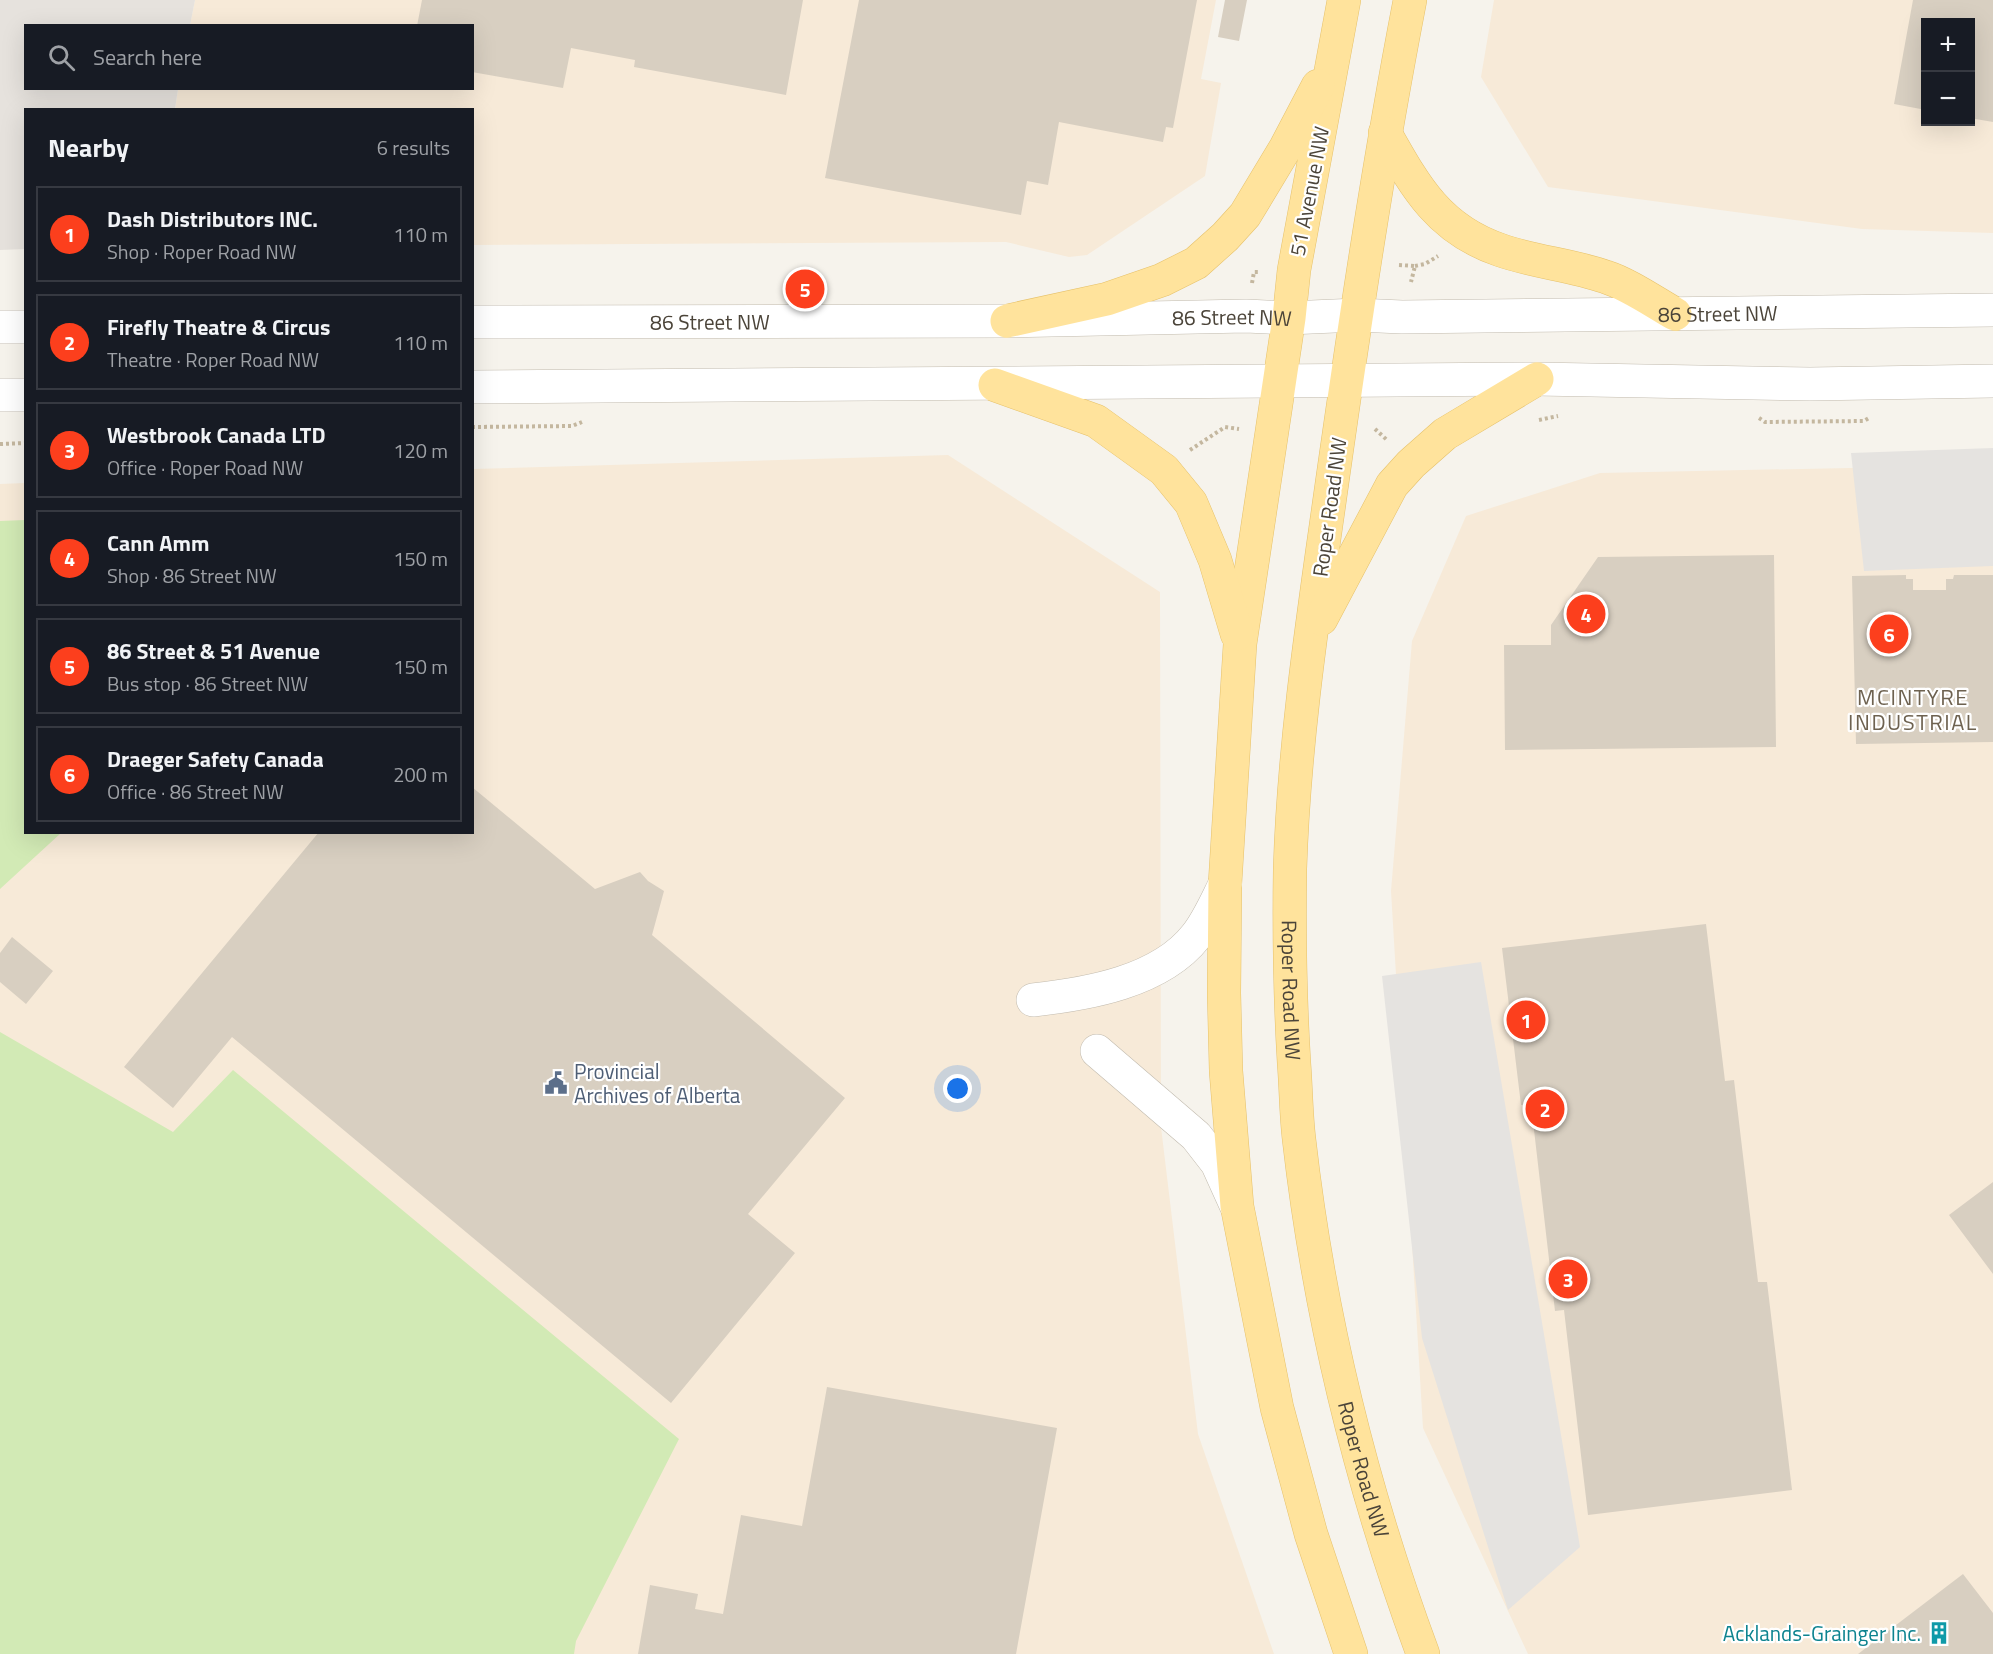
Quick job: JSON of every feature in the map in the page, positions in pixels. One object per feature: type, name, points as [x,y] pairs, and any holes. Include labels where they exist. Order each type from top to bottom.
[{"type":"main road","name":"51 Avenue NW","points":[[1278,383],[1294,270],[1344,0]]},
{"type":"main road","points":[[1357,315],[1385,133],[1410,0]]},
{"type":"main road","points":[[1007,321],[1107,299],[1162,280],[1196,263],[1245,215],[1286,147],[1334,55]]},
{"type":"main road","points":[[1385,133],[1416,188],[1432,207],[1459,230],[1499,250],[1608,277],[1675,314]]},
{"type":"main road","name":"Roper Road NW","points":[[1357,315],[1310,639],[1296,777],[1290,867],[1290,970],[1299,1136],[1319,1283],[1344,1401],[1367,1487],[1394,1574],[1423,1654]]},
{"type":"main road","points":[[1310,639],[1392,485],[1411,464],[1445,434],[1537,380]]},
{"type":"main road","points":[[1278,383],[1240,644],[1225,884],[1226,1071],[1237,1206],[1277,1408],[1311,1534],[1351,1654]]},
{"type":"main road","points":[[995,385],[1096,421],[1164,470],[1191,503],[1215,560],[1240,644]]},
{"type":"street","name":"86 Street NW","points":[[474,322],[1007,321],[1246,316],[1289,318],[1357,315],[1402,318],[1993,310]]},
{"type":"street","points":[[0,327],[24,327]]},
{"type":"street","points":[[474,387],[1537,380],[1810,384],[1993,381]]},
{"type":"street","points":[[0,395],[24,395]]},
{"type":"street","points":[[1033,1000],[1101,990],[1134,979],[1156,968],[1196,937],[1225,884]]},
{"type":"street","points":[[1097,1051],[1196,1136],[1217,1163],[1237,1206]]},
{"type":"path","points":[[1393,264],[1415,266],[1410,285]]},
{"type":"path","points":[[1537,421],[1565,415]]},
{"type":"path","points":[[1754,415],[1765,422],[1864,422]]},
{"type":"path","points":[[474,427],[572,426],[589,420]]},
{"type":"path","points":[[1188,451],[1225,427],[1245,430]]},
{"type":"path","points":[[0,444],[24,443]]},
{"type":"shaded area","points":[[0,0],[195,0],[190,24],[24,24],[24,90],[178,90],[175,108],[24,108],[24,249],[0,250]]},
{"type":"shaded area","points":[[195,0],[1216,0],[1201,79],[1221,83],[1205,176],[1087,255],[1069,257],[1006,242],[474,245],[474,108],[175,108],[178,90],[474,90],[474,24],[190,24]]},
{"type":"shaded area","points":[[1494,0],[1993,0],[1993,233],[1862,229],[1548,187],[1481,77]]},
{"type":"shaded area","points":[[1993,448],[1993,566],[1864,571],[1851,453]]},
{"type":"shaded area","points":[[948,455],[1160,592],[1161,1127],[1198,1434],[1274,1654],[0,1654],[0,484],[24,483],[24,834],[474,834],[474,469]]},
{"type":"shaded area","points":[[1993,465],[1993,1654],[1528,1654],[1423,1428],[1391,891],[1412,641],[1466,516],[1600,473]]},
{"type":"shaded area","points":[[1481,962],[1580,1547],[1508,1610],[1422,1338],[1382,976]]},
{"type":"green space","points":[[24,520],[24,834],[60,834],[0,889],[0,521]]},
{"type":"green space","points":[[0,1032],[173,1132],[233,1070],[679,1439],[576,1641],[574,1654],[0,1654]]},
{"type":"building","points":[[422,0],[803,0],[786,95],[634,67],[635,60],[571,48],[563,88],[474,72],[474,24],[417,24]]},
{"type":"building","points":[[859,0],[1197,0],[1173,128],[1166,127],[1163,142],[1059,122],[1048,185],[1027,181],[1021,215],[825,178]]},
{"type":"building","points":[[1225,0],[1247,0],[1239,41],[1218,37]]},
{"type":"building","points":[[1913,0],[1993,0],[1993,122],[1975,119],[1975,18],[1921,18],[1921,109],[1894,104]]},
{"type":"building","points":[[1774,555],[1776,747],[1505,750],[1504,645],[1551,645],[1551,625],[1598,557]]},
{"type":"building","points":[[1906,575],[1906,579],[1913,579],[1913,590],[1946,590],[1946,579],[1953,579],[1954,575],[1993,575],[1993,742],[1856,744],[1852,576]]},
{"type":"building","name":"Provincial Archives of Alberta","points":[[474,789],[595,889],[640,872],[648,881],[664,891],[652,935],[845,1098],[748,1214],[795,1253],[671,1403],[232,1037],[173,1108],[124,1067],[317,834],[474,834]]},
{"type":"building","points":[[1706,924],[1725,1081],[1734,1080],[1758,1282],[1767,1282],[1792,1490],[1588,1515],[1564,1310],[1555,1311],[1531,1104],[1521,1105],[1502,948]]},
{"type":"building","points":[[12,937],[53,971],[26,1004],[0,982],[0,953]]},
{"type":"building","points":[[1993,1182],[1993,1274],[1949,1215]]},
{"type":"building","points":[[827,1387],[1057,1428],[1016,1654],[638,1654],[650,1585],[698,1594],[695,1609],[723,1614],[741,1515],[802,1526]]},
{"type":"building","name":"Acklands-Grainger Inc.","points":[[1963,1574],[1993,1613],[1993,1654],[1858,1654]]},
{"type":"place","name":"86 Street & 51 Avenue","points":[[805,289]]},
{"type":"place","name":"Cann Amm","points":[[1586,614]]},
{"type":"place","name":"Draeger Safety Canada","points":[[1889,634]]},
{"type":"place","name":"Dash Distributors INC.","points":[[1526,1020]]},
{"type":"place","name":"Provincial Archives of Alberta","points":[[556,1083]]},
{"type":"place","name":"Firefly Theatre & Circus","points":[[1545,1109]]},
{"type":"place","name":"Westbrook Canada LTD","points":[[1568,1279]]},
{"type":"place","name":"Acklands-Grainger Inc.","points":[[1939,1633]]},
{"type":"district","name":"MCINTYRE INDUSTRIAL","points":[[1913,710]]}]
